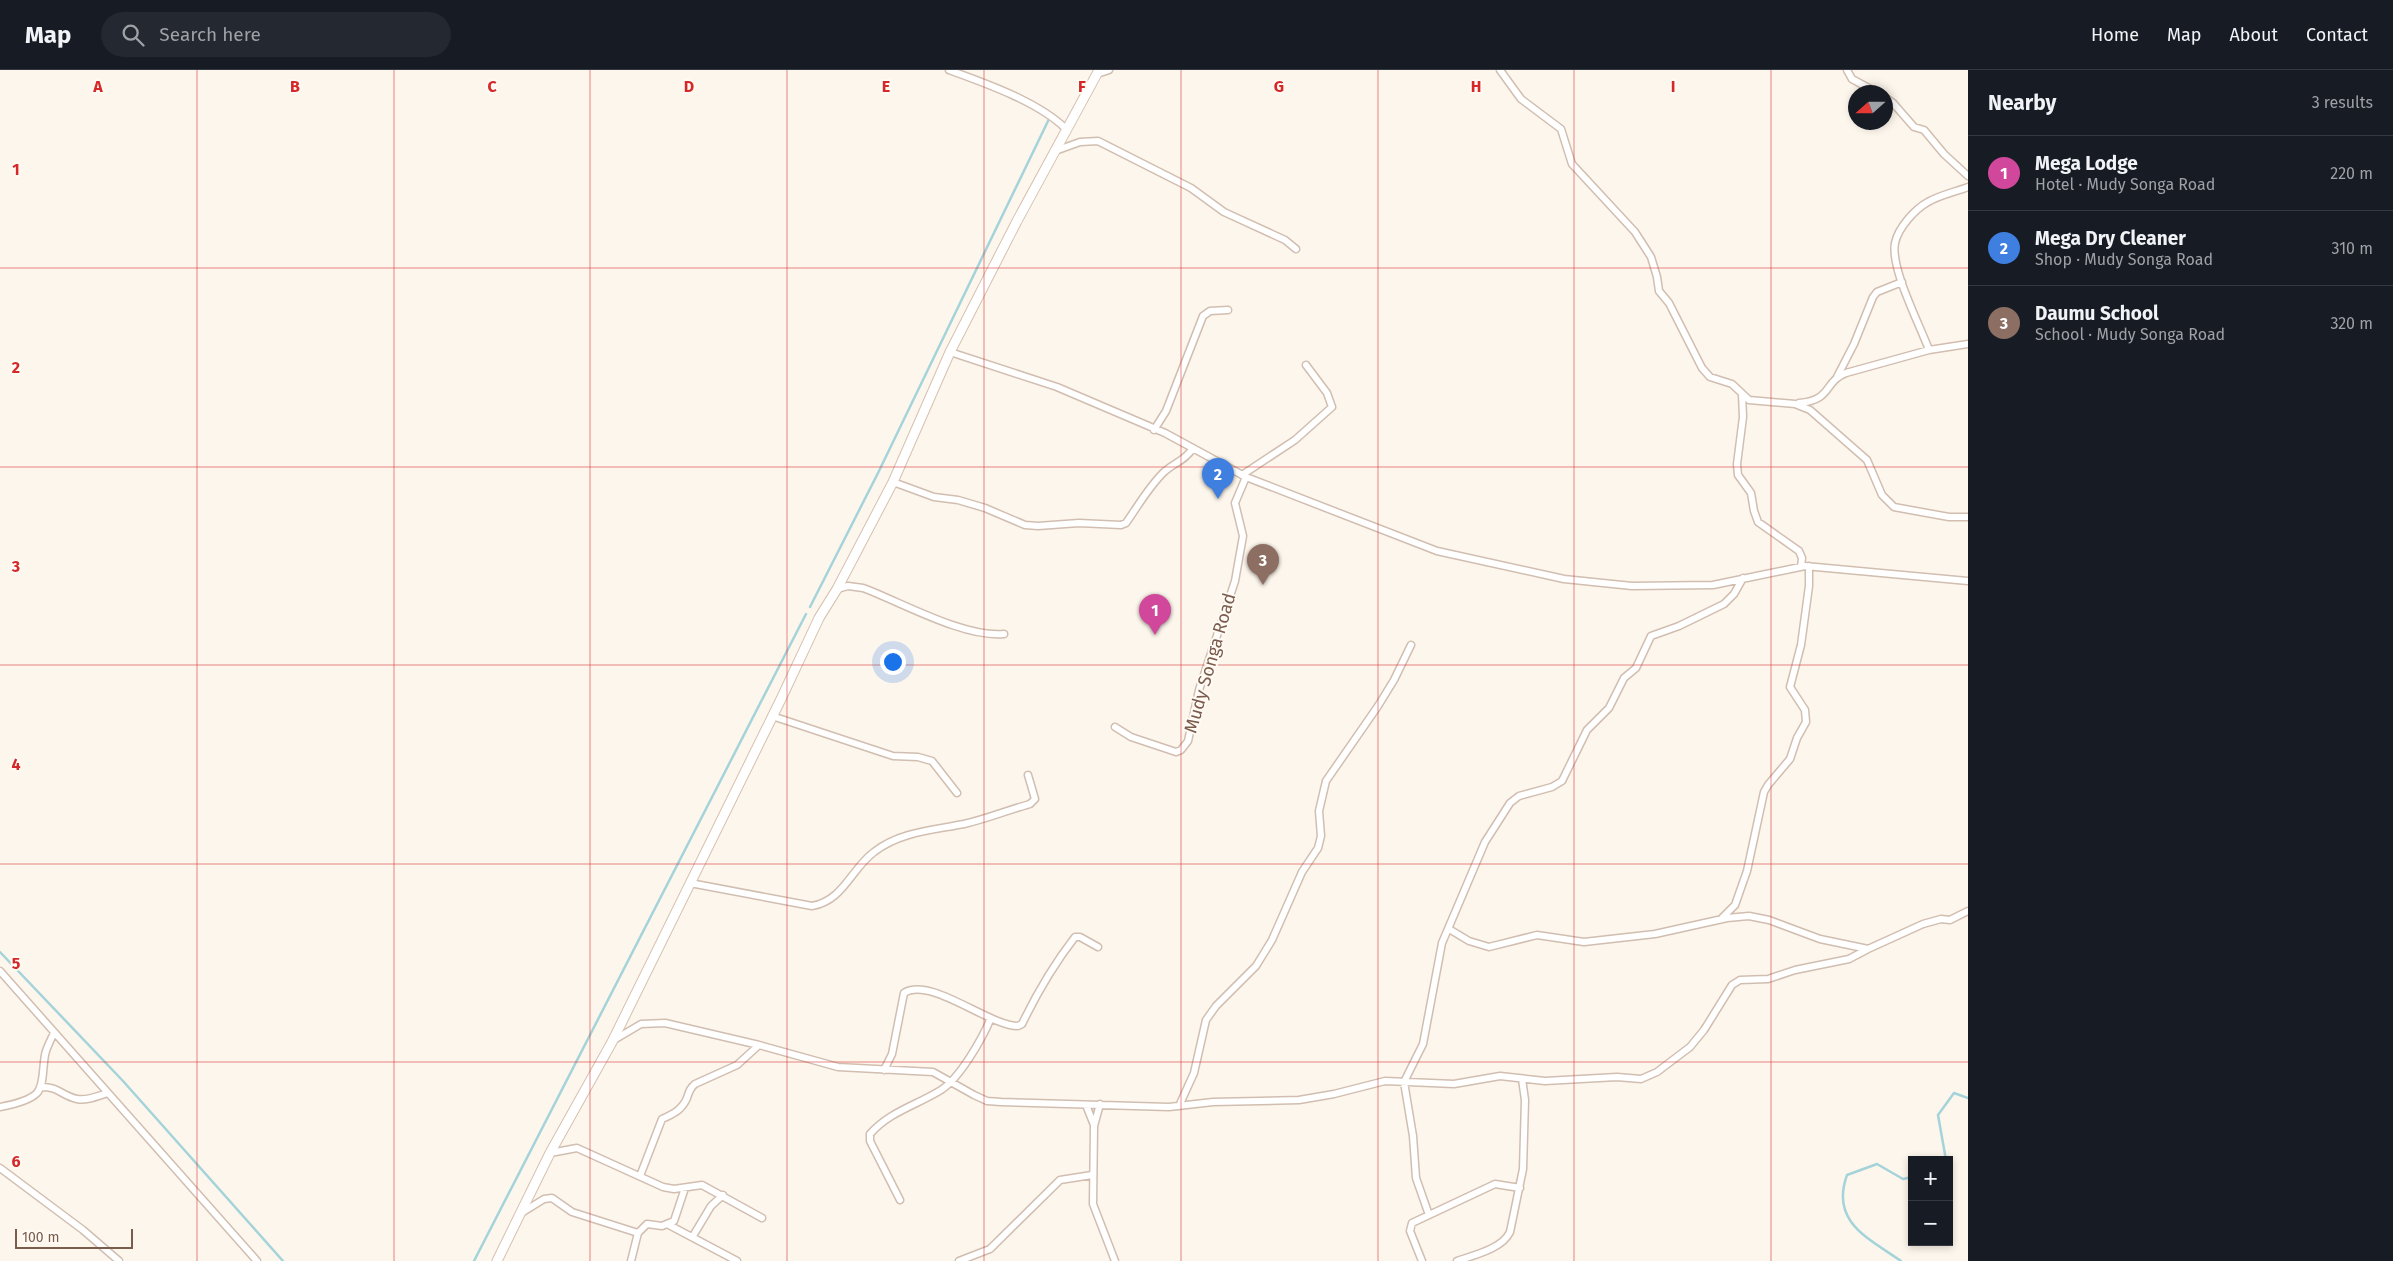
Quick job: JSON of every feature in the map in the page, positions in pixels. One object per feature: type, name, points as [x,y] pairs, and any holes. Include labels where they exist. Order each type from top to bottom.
[{"type":"main road","points":[[497,1261],[523,1212],[550,1153],[612,1042],[819,618],[837,589],[893,482],[950,352],[1054,151],[1098,72]]},
{"type":"street","points":[[948,70],[996,87],[1054,117],[1066,129]]},
{"type":"street","points":[[1098,72],[1108,70]]},
{"type":"street","points":[[1500,70],[1529,107],[1561,129],[1572,164],[1635,232],[1651,257],[1659,291],[1669,303],[1702,368],[1710,377],[1715,380],[1725,380],[1753,401],[1795,404],[1817,400],[1836,378],[1854,344],[1873,297],[1877,292],[1902,282]]},
{"type":"street","points":[[1846,70],[1852,79],[1863,85]]},
{"type":"street","points":[[1893,104],[1914,127],[1924,130],[1944,154],[1968,176]]},
{"type":"street","points":[[1054,151],[1080,142],[1098,141],[1191,188],[1224,212],[1285,240],[1296,249]]},
{"type":"street","points":[[1930,350],[1902,282],[1895,256],[1895,244],[1903,227],[1920,206],[1968,187]]},
{"type":"street","points":[[1154,430],[1166,411],[1202,316],[1210,311],[1228,310]]},
{"type":"street","points":[[1836,378],[1846,373],[1930,350],[1968,344]]},
{"type":"street","points":[[950,352],[1057,387],[1193,448],[1244,476],[1422,546],[1564,579],[1632,586],[1713,585],[1801,566],[1809,566],[1968,581]]},
{"type":"street","points":[[1244,476],[1295,440],[1332,407],[1327,393],[1306,365]]},
{"type":"street","points":[[1742,394],[1743,417],[1737,464],[1738,475],[1751,493],[1758,522],[1795,546],[1801,554],[1801,566]]},
{"type":"street","points":[[1795,404],[1810,410],[1867,460],[1882,495],[1894,507],[1949,518],[1968,517]]},
{"type":"street","points":[[893,482],[934,497],[958,500],[985,508],[1025,525],[1078,523],[1121,525],[1126,523],[1149,488],[1164,471],[1184,459],[1193,448]]},
{"type":"street","name":"Mudy Songa Road","points":[[1115,727],[1131,737],[1176,752],[1182,750],[1188,741],[1200,690],[1234,581],[1243,536],[1235,503],[1244,476]]},
{"type":"street","points":[[1719,920],[1735,906],[1749,862],[1764,792],[1790,759],[1797,738],[1806,722],[1805,710],[1790,687],[1801,645],[1809,586],[1809,566]]},
{"type":"street","points":[[1429,1215],[1416,1178],[1413,1136],[1404,1082],[1423,1044],[1439,954],[1485,842],[1510,803],[1519,796],[1552,787],[1562,781],[1587,730],[1609,708],[1624,678],[1636,668],[1651,636],[1674,628],[1724,604],[1734,594],[1743,578]]},
{"type":"street","points":[[837,589],[848,586],[863,588],[965,629],[996,635],[1004,634]]},
{"type":"street","points":[[1179,1106],[1194,1073],[1206,1020],[1216,1006],[1256,966],[1272,940],[1302,872],[1318,848],[1321,836],[1319,811],[1326,781],[1378,706],[1394,680],[1411,645]]},
{"type":"street","points":[[772,716],[893,756],[918,757],[932,761],[956,793]]},
{"type":"street","points":[[690,883],[812,906],[819,905],[832,898],[847,885],[871,854],[884,844],[923,830],[965,824],[1030,804],[1035,799],[1028,775]]},
{"type":"street","points":[[612,1042],[641,1024],[665,1023],[759,1044],[838,1067],[933,1072],[953,1081],[987,1101],[1141,1107],[1179,1106],[1213,1102],[1299,1100],[1334,1094],[1385,1081],[1454,1084],[1500,1076],[1555,1081],[1617,1077],[1635,1079],[1650,1076],[1690,1047],[1704,1030],[1728,991],[1738,981],[1773,978],[1795,970],[1849,958],[1923,924],[1941,919],[1950,920],[1968,912]]},
{"type":"street","points":[[1450,929],[1468,941],[1489,947],[1537,935],[1584,942],[1655,934],[1719,920],[1749,916],[1769,920],[1820,939],[1868,949]]},
{"type":"street","points":[[884,1070],[892,1054],[904,993],[908,990],[930,992],[991,1018],[1018,1026],[1022,1024],[1038,991],[1058,958],[1075,937],[1080,936],[1098,947]]},
{"type":"street","points":[[0,971],[257,1261]]},
{"type":"street","points":[[900,1200],[870,1141],[870,1134],[887,1118],[941,1090],[953,1081],[991,1018]]},
{"type":"street","points":[[0,1107],[31,1097],[40,1087],[46,1051],[54,1033]]},
{"type":"street","points":[[640,1176],[662,1119],[676,1113],[686,1100],[690,1088],[695,1084],[737,1065],[759,1044]]},
{"type":"street","points":[[1457,1261],[1481,1252],[1507,1238],[1523,1169],[1525,1100],[1522,1079]]},
{"type":"street","points":[[40,1087],[51,1086],[76,1099],[87,1099],[108,1093]]},
{"type":"street","points":[[1100,1104],[1094,1126],[1093,1204],[1115,1261]]},
{"type":"street","points":[[1086,1105],[1094,1126]]},
{"type":"street","points":[[550,1153],[577,1148],[663,1187],[674,1189],[702,1185],[762,1218]]},
{"type":"street","points":[[0,1168],[82,1230],[119,1261]]},
{"type":"street","points":[[959,1261],[990,1249],[1060,1180],[1092,1175]]},
{"type":"street","points":[[1422,1261],[1410,1226],[1412,1223],[1494,1184],[1520,1188]]},
{"type":"street","points":[[669,1225],[674,1221],[685,1188]]},
{"type":"street","points":[[693,1236],[711,1206],[723,1195]]},
{"type":"street","points":[[523,1212],[544,1199],[552,1198],[572,1212],[638,1233]]},
{"type":"street","points":[[630,1261],[638,1233],[647,1224],[669,1225],[693,1236],[737,1261]]},
{"type":"waterway","points":[[810,607],[878,473],[1049,119]]},
{"type":"waterway","points":[[474,1261],[806,614]]},
{"type":"waterway","points":[[0,952],[123,1081],[283,1261]]},
{"type":"waterway","points":[[1945,1156],[1938,1115],[1954,1093],[1968,1098]]},
{"type":"waterway","points":[[1901,1261],[1855,1227],[1848,1217],[1844,1205],[1843,1191],[1847,1175],[1877,1164],[1903,1179],[1908,1178]]},
{"type":"place","name":"Mega Dry Cleaner","points":[[1218,499]]},
{"type":"place","name":"Daumu School","points":[[1263,585]]},
{"type":"place","name":"Mega Lodge","points":[[1155,635]]}]
